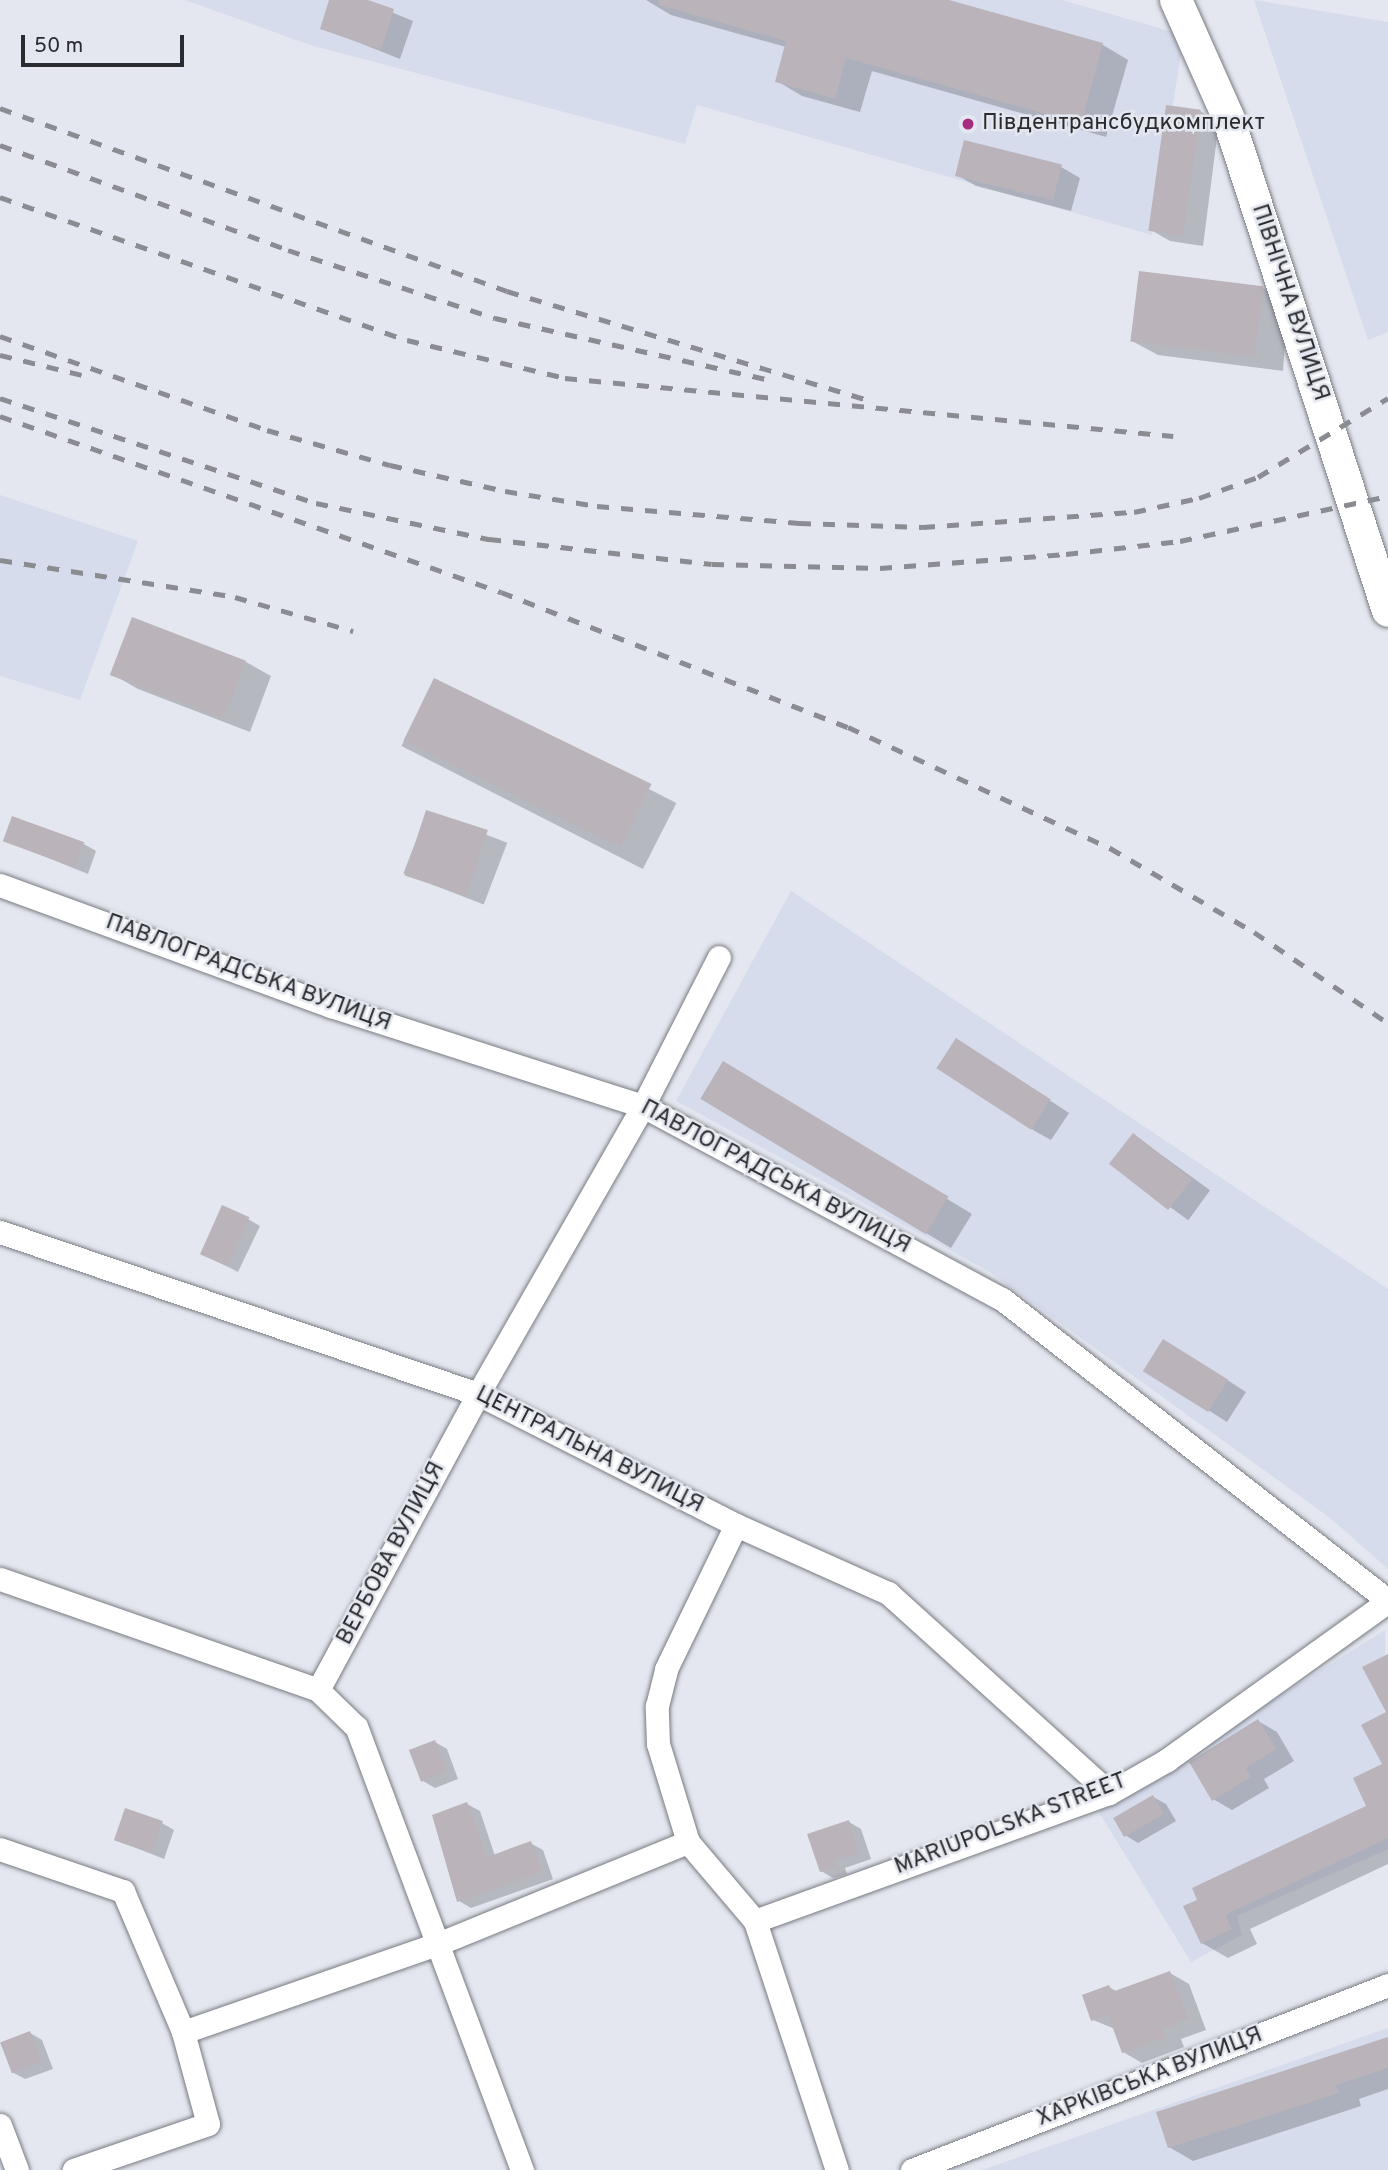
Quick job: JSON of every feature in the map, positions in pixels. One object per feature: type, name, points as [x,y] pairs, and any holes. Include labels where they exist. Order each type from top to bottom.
[{"type":"street","name":"ПІВНІЧНА ВУЛИЦЯ","points":[[1177,0],[1228,117],[1388,611]]},
{"type":"street","name":"ПАВЛОГРАДСЬКА ВУЛИЦЯ","points":[[0,885],[331,1006],[643,1106],[1002,1299],[1388,1601]]},
{"type":"street","name":"ВЕРБОВА ВУЛИЦЯ","points":[[318,1690],[478,1394],[643,1106],[719,957]]},
{"type":"street","name":"ЦЕНТРАЛЬНА ВУЛИЦЯ","points":[[0,1232],[478,1394],[736,1525],[888,1592],[1109,1793]]},
{"type":"street","points":[[736,1525],[666,1669],[657,1706],[657,1744],[688,1842],[755,1921],[836,2170]]},
{"type":"street","points":[[0,1579],[318,1690],[356,1727],[440,1943],[522,2170]]},
{"type":"street","name":"MARIUPOLSKA STREET","points":[[755,1921],[1109,1793],[1167,1760],[1388,1601]]},
{"type":"street","points":[[183,2032],[440,1943],[688,1842]]},
{"type":"street","points":[[0,1849],[123,1891],[183,2032],[208,2124],[74,2170]]},
{"type":"street","name":"ХАРКІВСЬКА ВУЛИЦЯ","points":[[912,2170],[1388,1985]]},
{"type":"street","points":[[0,2125],[17,2170]]},
{"type":"shaded area","name":"Південтрансбудкомплект","points":[[185,0],[1062,0],[1173,32],[1181,54],[1152,235],[697,105],[685,144],[310,45]]},
{"type":"shaded area","points":[[1254,0],[1388,22],[1388,332],[1368,340]]},
{"type":"shaded area","points":[[0,495],[138,541],[80,700],[0,676]]},
{"type":"shaded area","points":[[791,891],[1388,1289],[1388,1569],[1329,1517],[988,1271],[676,1101]]},
{"type":"shaded area","points":[[1385,1630],[1388,1849],[1237,1916],[1242,1935],[1191,1962],[1097,1809]]},
{"type":"shaded area","points":[[1388,2028],[1388,2170],[982,2170]]},
{"type":"building","points":[[329,0],[368,0],[394,9],[381,50],[320,29]]},
{"type":"building","points":[[659,0],[949,0],[1103,43],[1081,124],[846,58],[835,99],[775,82],[786,41],[658,5]]},
{"type":"building","points":[[1166,105],[1201,110],[1183,236],[1148,231]]},
{"type":"building","points":[[964,140],[1062,164],[1053,200],[955,176]]},
{"type":"building","points":[[1139,271],[1263,286],[1254,357],[1130,341]]},
{"type":"building","points":[[132,617],[246,661],[224,719],[110,675]]},
{"type":"building","points":[[434,678],[652,784],[621,847],[403,741]]},
{"type":"building","points":[[426,810],[488,830],[466,896],[405,876]]},
{"type":"building","points":[[12,816],[84,842],[75,868],[3,841]]},
{"type":"building","points":[[956,1038],[1051,1100],[1031,1130],[936,1068]]},
{"type":"building","points":[[723,1061],[948,1196],[926,1234],[700,1099]]},
{"type":"building","points":[[1133,1133],[1192,1179],[1168,1210],[1109,1164]]},
{"type":"building","points":[[222,1205],[249,1217],[227,1267],[200,1254]]},
{"type":"building","points":[[1163,1339],[1228,1380],[1208,1412],[1143,1371]]},
{"type":"building","points":[[1388,1654],[1388,1838],[1225,1915],[1232,1929],[1201,1944],[1183,1906],[1197,1900],[1192,1888],[1366,1806],[1353,1778],[1382,1764],[1361,1725],[1386,1712],[1362,1667]]},
{"type":"building","points":[[1258,1719],[1276,1749],[1246,1768],[1251,1777],[1212,1801],[1189,1762]]},
{"type":"building","points":[[435,1740],[447,1772],[421,1782],[409,1750]]},
{"type":"building","points":[[1153,1795],[1164,1814],[1124,1837],[1113,1818]]},
{"type":"building","points":[[467,1802],[487,1857],[531,1841],[542,1872],[457,1902],[432,1815]]},
{"type":"building","points":[[125,1808],[163,1821],[152,1853],[114,1840]]},
{"type":"building","points":[[849,1820],[859,1853],[834,1861],[836,1867],[820,1872],[807,1834]]},
{"type":"building","points":[[1170,1971],[1188,2019],[1163,2029],[1166,2037],[1122,2053],[1108,2015],[1091,2021],[1082,1995],[1109,1985],[1112,1992]]},
{"type":"building","points":[[30,2031],[42,2062],[12,2073],[0,2042]]},
{"type":"building","points":[[1388,2037],[1388,2068],[1336,2085],[1339,2093],[1168,2148],[1156,2112]]},
{"type":"railway","points":[[0,108],[507,291],[869,400]]},
{"type":"railway","points":[[0,145],[288,250],[495,318],[771,380]]},
{"type":"railway","points":[[0,197],[407,340],[565,378],[1173,436]]},
{"type":"railway","points":[[0,336],[267,430],[390,465],[505,491],[597,506],[799,523],[923,527],[1134,512],[1199,498],[1258,477],[1388,398]]},
{"type":"railway","points":[[0,355],[82,375]]},
{"type":"railway","points":[[0,398],[316,503],[489,539],[712,564],[880,568],[1066,554],[1180,541],[1388,496]]},
{"type":"railway","points":[[0,416],[501,592],[848,727],[1110,848],[1254,932],[1388,1023]]},
{"type":"railway","points":[[0,560],[235,597],[353,631]]},
{"type":"place","name":"Південтрансбудкомплект","points":[[968,124]]}]
